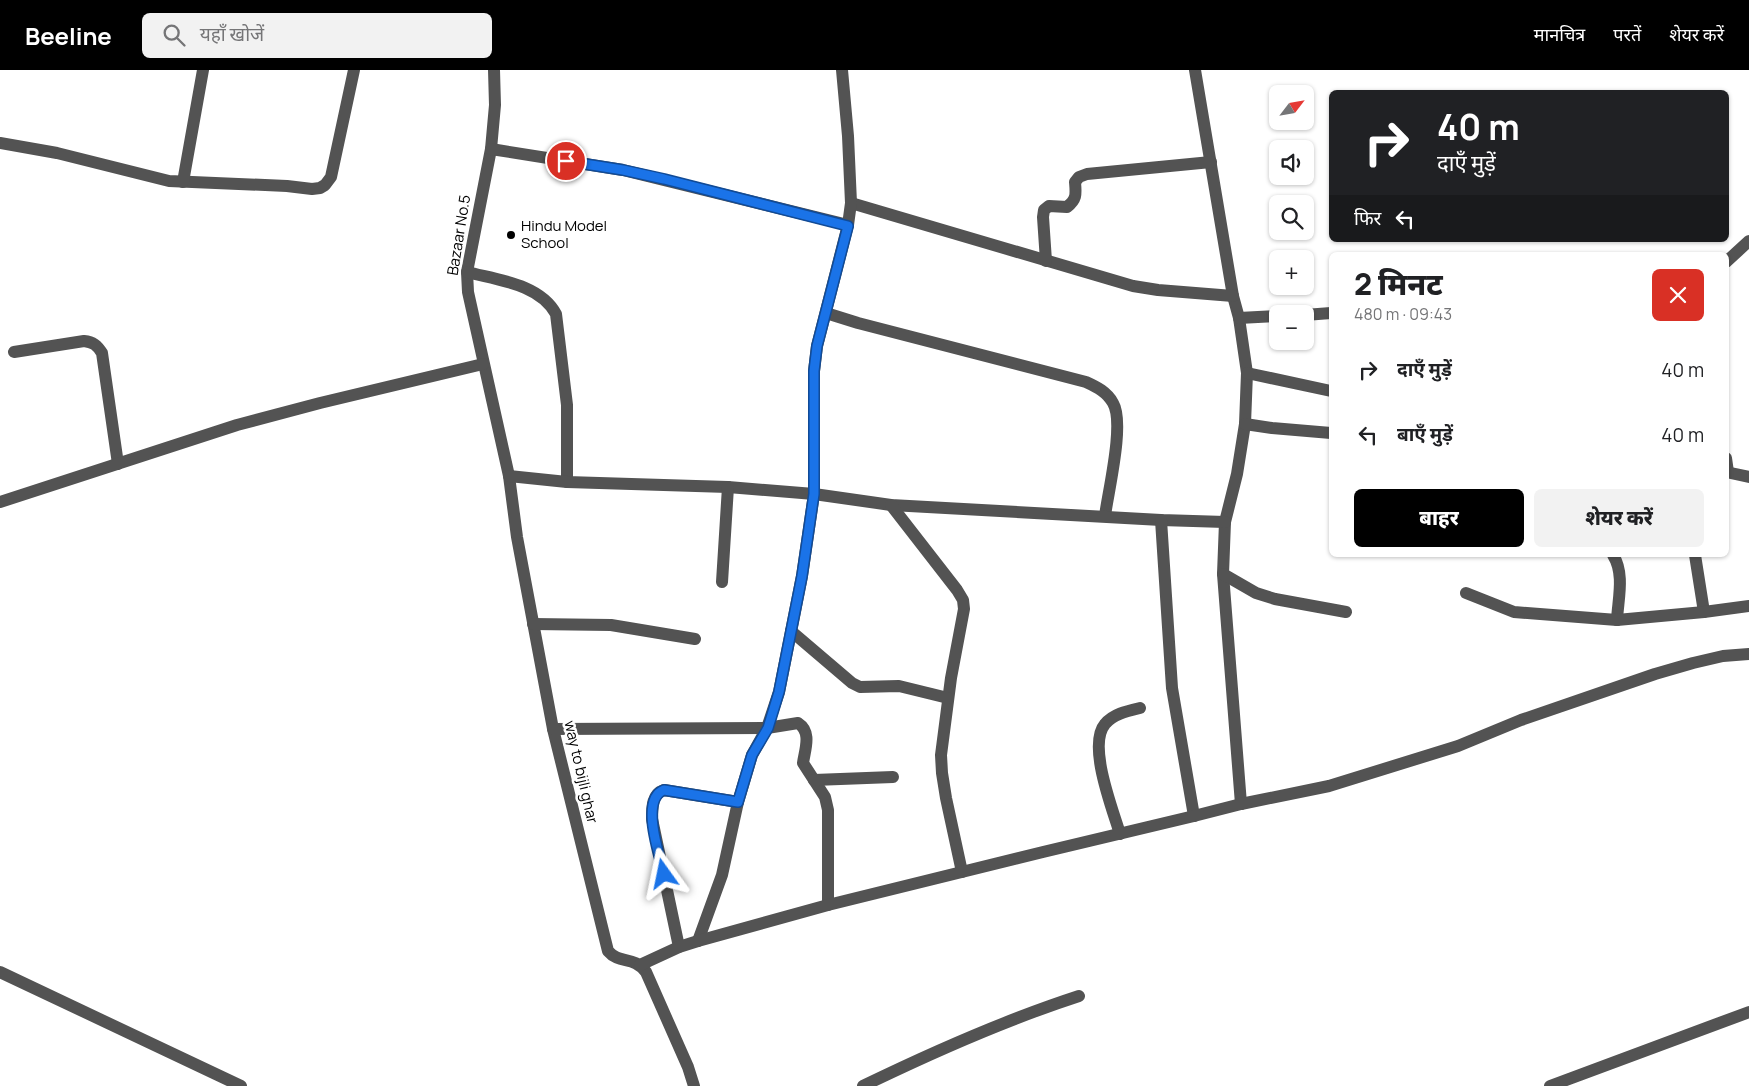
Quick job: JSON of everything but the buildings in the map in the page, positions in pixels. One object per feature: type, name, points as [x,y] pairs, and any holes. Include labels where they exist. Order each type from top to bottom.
[{"type":"street","points":[[183,182],[203,70]]},
{"type":"street","points":[[0,142],[57,153],[168,181],[286,186],[312,190],[325,185],[331,177],[354,70]]},
{"type":"street","name":"Bazaar No.5","points":[[494,70],[491,149],[467,272],[468,292],[500,432]]},
{"type":"street","points":[[698,940],[722,875],[738,802],[752,755],[768,728],[779,692],[802,576],[814,494],[814,371],[817,346],[848,226],[852,203],[842,70]]},
{"type":"street","points":[[1195,70],[1247,373],[1245,424],[1237,474],[1225,522],[1223,574],[1241,804]]},
{"type":"street","points":[[491,149],[623,170],[848,226]]},
{"type":"street","points":[[1046,261],[1044,210],[1050,206],[1067,207],[1074,202],[1076,195],[1075,182],[1079,177],[1087,174],[1211,162]]},
{"type":"street","points":[[852,203],[1133,286],[1233,296]]},
{"type":"street","points":[[1729,259],[1749,241]]},
{"type":"street","points":[[467,272],[530,290],[551,304],[556,314],[567,405],[567,482]]},
{"type":"street","points":[[826,312],[858,323],[1086,382],[1100,388],[1114,404],[1118,429],[1105,516]]},
{"type":"street","points":[[1314,314],[1329,313]]},
{"type":"street","points":[[1239,318],[1269,316]]},
{"type":"street","points":[[14,352],[84,341],[92,342],[97,346],[102,352],[118,464]]},
{"type":"street","points":[[0,502],[237,425],[320,402],[483,364]]},
{"type":"street","points":[[1247,373],[1329,391]]},
{"type":"street","points":[[1245,424],[1329,434]]},
{"type":"street","name":"way to bijli ghar","points":[[500,432],[509,476],[517,537],[553,729],[608,951],[618,959],[640,964]]},
{"type":"street","points":[[1729,472],[1749,477]]},
{"type":"street","points":[[509,476],[567,482],[728,487],[814,494],[891,505],[1225,522]]},
{"type":"street","points":[[722,582],[728,487]]},
{"type":"street","points":[[891,505],[957,590],[964,609],[948,698],[941,756],[942,773],[962,872]]},
{"type":"street","points":[[1161,520],[1172,688],[1194,816]]},
{"type":"street","points":[[1614,557],[1618,562],[1620,572],[1617,620]]},
{"type":"street","points":[[1695,557],[1704,612]]},
{"type":"street","points":[[1223,574],[1256,593],[1275,599],[1346,612]]},
{"type":"street","points":[[1466,593],[1514,612],[1617,620],[1749,606]]},
{"type":"street","points":[[533,624],[610,625],[640,628],[694,639]]},
{"type":"street","points":[[791,631],[852,683],[860,687],[892,685],[948,698]]},
{"type":"street","points":[[694,1086],[646,972],[640,964],[679,947],[698,940],[828,905],[1241,804],[1329,786],[1440,751],[1521,720],[1693,662],[1722,656],[1749,654]]},
{"type":"street","points":[[1120,834],[1100,764],[1100,732],[1104,724],[1112,718],[1123,712],[1140,708]]},
{"type":"street","points":[[553,729],[768,728],[798,723],[804,727],[807,735],[803,763],[825,797],[828,810],[828,905]]},
{"type":"street","points":[[814,780],[894,778]]},
{"type":"street","points":[[679,947],[652,819],[654,798],[657,792],[664,790],[738,802]]},
{"type":"street","points":[[0,972],[241,1086]]},
{"type":"street","points":[[863,1086],[920,1058],[1035,1010],[1079,996]]},
{"type":"street","points":[[1550,1086],[1749,1012]]},
{"type":"place","name":"Hindu Model School","points":[[511,235]]},
{"type":"route","points":[[566,161],[664,179],[848,226],[817,346],[814,371],[814,494],[802,576],[779,692],[768,728],[752,755],[738,802],[664,790],[657,792],[652,808],[652,819],[664,874]]}]
